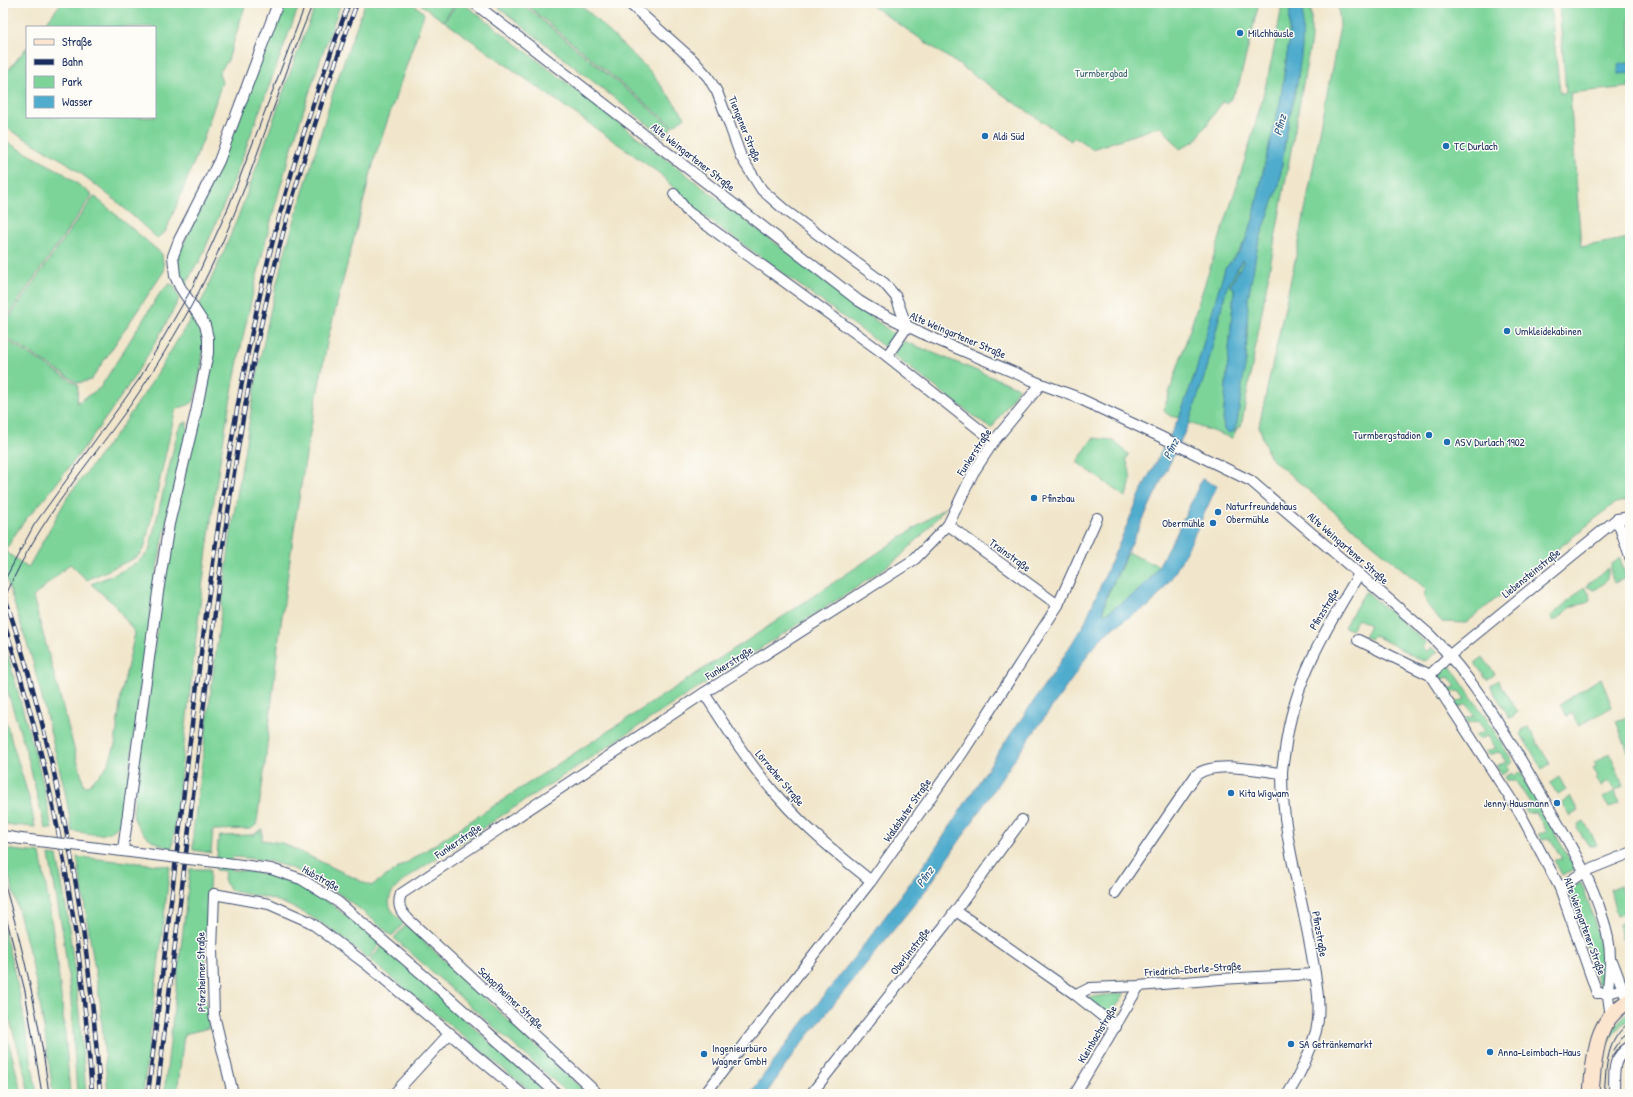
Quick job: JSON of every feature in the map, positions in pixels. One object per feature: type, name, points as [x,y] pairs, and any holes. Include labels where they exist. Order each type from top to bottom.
[{"type":"main road","points":[[1591,1094],[1597,1043],[1600,1032],[1627,997]]},
{"type":"street","points":[[123,850],[158,592],[169,524],[196,412],[208,353],[208,338],[205,325],[180,287],[175,276],[173,256],[179,240],[219,161],[278,3]]},
{"type":"street","name":"Alte Weingartener Straße","points":[[474,3],[859,301],[908,327],[1041,384],[1074,396],[1251,481],[1423,629],[1450,655],[1463,671],[1513,746],[1585,871],[1598,902],[1608,937],[1611,959],[1608,993],[1611,1016]]},
{"type":"street","name":"Tiengener Straße","points":[[629,3],[693,60],[708,77],[726,115],[741,157],[762,190],[786,211],[884,283],[896,297],[908,327]]},
{"type":"street","points":[[674,194],[687,211],[887,356],[994,442]]},
{"type":"street","points":[[887,356],[908,327]]},
{"type":"street","name":"Funkerstraße","points":[[409,920],[401,911],[398,902],[402,894],[409,887],[704,693],[916,559],[948,525],[973,474],[994,442],[1041,384]]},
{"type":"street","points":[[1630,517],[1616,519],[1630,556]]},
{"type":"street","name":"Waldshuter Straße","points":[[705,1094],[871,881],[963,752],[1058,605],[1097,518]]},
{"type":"street","name":"Liebensteinstraße","points":[[1450,655],[1616,519]]},
{"type":"street","name":"Trainstraße","points":[[948,525],[1058,605]]},
{"type":"street","name":"Pfinzstraße","points":[[1288,1094],[1301,1073],[1316,1030],[1318,994],[1308,933],[1285,825],[1282,773],[1287,732],[1299,688],[1319,642],[1359,574]]},
{"type":"street","points":[[1358,640],[1430,675],[1450,655]]},
{"type":"street","name":"Alte Weingartener Straße","points":[[1430,675],[1520,813],[1560,888],[1597,993],[1608,993]]},
{"type":"street","name":"Lörracher Straße","points":[[704,693],[738,746],[780,799],[828,846],[871,881]]},
{"type":"street","points":[[1115,893],[1196,775],[1202,770],[1222,767],[1282,773]]},
{"type":"street","name":"Oberlinstraße","points":[[811,1094],[956,911],[1022,820]]},
{"type":"street","name":"Hubstraße","points":[[3,836],[271,869],[301,879],[338,902],[429,980],[557,1094]]},
{"type":"street","points":[[1560,888],[1585,871],[1630,853]]},
{"type":"street","name":"Pforzheimer Straße","points":[[233,1094],[214,1015],[212,950],[214,894],[269,904],[310,922],[344,947],[450,1033]]},
{"type":"street","points":[[956,911],[1076,995],[1116,1027]]},
{"type":"street","name":"Schopfheimer Straße","points":[[409,920],[598,1094]]},
{"type":"street","name":"Alte Weingartener Straße","points":[[1611,959],[1627,997]]},
{"type":"street","name":"Friedrich-Eberle-Straße","points":[[1076,995],[1090,988],[1315,974]]},
{"type":"street","name":"Kleinbachstraße","points":[[1075,1094],[1140,986]]},
{"type":"street","points":[[1608,993],[1627,997]]},
{"type":"street","points":[[394,1094],[450,1033],[522,1094]]},
{"type":"street","points":[[1614,1094],[1616,1062],[1619,1055],[1630,1046]]},
{"type":"green space","points":[[61,3],[246,3],[228,60],[219,73],[222,82],[203,140],[166,231],[157,238],[115,200],[66,162],[3,126],[3,77],[26,48],[26,118],[156,118],[156,26],[44,26]]},
{"type":"green space","points":[[282,3],[300,3],[230,190],[199,263],[197,263],[185,286],[178,273],[177,258],[203,202]]},
{"type":"green space","points":[[317,3],[341,3],[309,93],[281,185],[268,231],[236,371],[225,430],[207,549],[172,849],[159,844],[146,836],[137,826],[133,812],[166,558],[212,349],[198,307],[209,287],[208,286],[224,252],[252,181]]},
{"type":"green space","points":[[365,3],[412,3],[424,14],[375,157],[328,338],[296,516],[278,645],[264,773],[256,825],[251,829],[213,830],[211,853],[193,850],[193,833],[231,532],[257,375],[282,262],[334,89]]},
{"type":"green space","points":[[419,3],[456,3],[443,21]]},
{"type":"green space","points":[[458,3],[463,3],[895,335],[886,348],[693,208],[659,173],[444,21]]},
{"type":"green space","points":[[493,3],[521,3],[672,127],[664,137]]},
{"type":"green space","points":[[524,3],[579,3],[650,71],[685,117],[673,126]]},
{"type":"green space","name":"Turmbergbad","points":[[868,3],[1259,3],[1238,87],[1227,104],[1223,101],[1196,140],[1180,149],[1161,126],[1092,149],[1075,137],[1071,141]]},
{"type":"green space","points":[[1282,3],[1290,3],[1289,42],[1280,103],[1253,220],[1246,239],[1225,269],[1195,374],[1179,418],[1170,416],[1164,409],[1250,143],[1272,59]]},
{"type":"green space","points":[[1303,3],[1311,3],[1311,40],[1241,427],[1238,427],[1232,438],[1189,423],[1207,368],[1226,289],[1242,260],[1244,261],[1230,286],[1234,288],[1234,291],[1223,421],[1224,430],[1230,432],[1246,359],[1248,298],[1258,244],[1279,185],[1285,141],[1298,77]]},
{"type":"green space","points":[[1338,3],[1550,3],[1560,93],[1566,93],[1559,3],[1630,3],[1630,87],[1570,93],[1581,247],[1630,238],[1630,500],[1615,503],[1466,623],[1442,622],[1426,603],[1426,589],[1269,457],[1259,426],[1299,242],[1340,26]]},
{"type":"green space","points":[[3,140],[62,172],[92,195],[3,323]]},
{"type":"green space","points":[[94,196],[162,254],[164,271],[91,380],[78,383],[3,336],[3,326]]},
{"type":"green space","points":[[169,284],[174,285],[179,299],[151,350],[85,447],[24,522],[5,551],[28,568],[68,496],[123,425],[152,382],[194,313],[199,323],[203,345],[203,356],[199,379],[194,401],[179,408],[175,412],[145,546],[140,554],[135,558],[87,580],[70,564],[33,597],[84,785],[86,786],[89,785],[104,770],[109,762],[115,745],[121,695],[135,633],[115,605],[91,584],[130,567],[149,551],[178,430],[182,424],[187,422],[187,431],[156,572],[122,827],[119,825],[109,833],[103,834],[72,831],[65,791],[33,662],[3,569],[3,338],[78,385],[77,403],[100,388],[160,293]]},
{"type":"green space","points":[[904,341],[1019,388],[991,429],[893,355]]},
{"type":"green space","points":[[1093,438],[1113,440],[1129,455],[1126,459],[1130,473],[1130,483],[1125,497],[1077,462]]},
{"type":"green space","points":[[946,507],[923,534],[900,557],[856,588],[702,685],[414,873],[396,888],[390,898],[389,903],[391,909],[404,923],[392,936],[353,904],[310,876],[272,862],[232,857],[231,870],[255,872],[276,877],[295,884],[313,892],[345,915],[380,944],[368,959],[323,924],[299,910],[272,899],[230,890],[224,880],[225,871],[216,870],[218,841],[220,836],[253,835],[262,829],[262,840],[282,843],[371,886],[757,634]]},
{"type":"green space","points":[[1128,553],[1159,566],[1154,574],[1136,593],[1107,613],[1104,613],[1103,611],[1107,596]]},
{"type":"green space","points":[[1620,558],[1626,578],[1614,583],[1611,578],[1611,565]]},
{"type":"green space","points":[[1608,568],[1607,578],[1601,586],[1594,590],[1586,586]]},
{"type":"green space","points":[[1584,587],[1589,593],[1590,601],[1571,607],[1560,617],[1552,620],[1551,616]]},
{"type":"green space","points":[[1365,592],[1426,643],[1422,647],[1427,651],[1432,648],[1438,652],[1425,661],[1421,660],[1374,635],[1370,639],[1364,637],[1370,625],[1358,619],[1351,630],[1344,627]]},
{"type":"green space","points":[[3,638],[42,779],[52,829],[45,828],[27,754],[3,677]]},
{"type":"green space","points":[[1483,657],[1495,674],[1487,680],[1475,663]]},
{"type":"green space","points":[[1448,663],[1484,715],[1513,762],[1507,765],[1509,769],[1502,774],[1496,766],[1506,762],[1499,752],[1488,755],[1486,751],[1496,748],[1488,736],[1478,739],[1475,735],[1485,731],[1478,721],[1467,723],[1464,719],[1474,716],[1467,704],[1457,708],[1454,703],[1465,699],[1459,691],[1448,693],[1446,689],[1456,687],[1449,677],[1438,680],[1436,675]]},
{"type":"green space","points":[[1601,678],[1612,707],[1579,726],[1572,713],[1567,716],[1560,704]]},
{"type":"green space","points":[[1498,680],[1518,712],[1512,717],[1509,717],[1490,686]]},
{"type":"green space","points":[[3,712],[30,801],[35,827],[3,824]]},
{"type":"green space","points":[[1630,716],[1630,757],[1616,721]]},
{"type":"green space","points":[[1528,727],[1550,764],[1542,769],[1521,734],[1522,730]]},
{"type":"green space","points":[[1610,753],[1623,786],[1615,791],[1608,781],[1601,786],[1596,778],[1598,776],[1593,769],[1597,766],[1594,763]]},
{"type":"green space","points":[[1520,772],[1575,869],[1562,875],[1554,860],[1562,859],[1550,838],[1541,839],[1538,834],[1547,832],[1536,812],[1528,813],[1524,809],[1533,807],[1515,780],[1506,780],[1504,777],[1513,773],[1514,776]]},
{"type":"green space","points":[[1559,777],[1566,790],[1558,795],[1550,783]]},
{"type":"green space","points":[[1615,791],[1619,803],[1609,808],[1603,798]]},
{"type":"green space","points":[[1570,796],[1578,811],[1570,816],[1562,803]]},
{"type":"green space","points":[[1584,821],[1597,845],[1589,846],[1577,828],[1578,824]]},
{"type":"green space","points":[[3,849],[40,853],[58,973],[70,1094],[53,1094],[45,1034],[34,974]]},
{"type":"green space","points":[[49,855],[57,856],[67,915],[78,1004],[86,1094],[77,1094],[71,1000],[63,934]]},
{"type":"green space","points":[[77,857],[170,866],[143,1094],[108,1094],[100,1001]]},
{"type":"green space","points":[[190,869],[210,869],[204,992],[209,1028],[184,1034],[177,1094],[164,1094]]},
{"type":"green space","points":[[1581,883],[1591,909],[1598,934],[1602,960],[1603,988],[1600,988],[1569,894],[1573,886]]},
{"type":"green space","points":[[1620,885],[1629,912],[1617,916],[1610,889]]},
{"type":"green space","points":[[1629,920],[1630,936],[1622,939],[1619,924]]},
{"type":"green space","points":[[3,925],[20,996],[37,1094],[29,1094],[22,1061],[3,998]]},
{"type":"green space","points":[[406,925],[587,1094],[569,1094],[394,938]]},
{"type":"green space","points":[[382,946],[548,1094],[534,1094],[370,960]]},
{"type":"green space","points":[[1124,993],[1110,1016],[1090,1000],[1091,997]]},
{"type":"green space","points":[[1630,1011],[1630,1019],[1621,1025],[1606,1043],[1612,1030]]},
{"type":"green space","points":[[3,1021],[22,1094],[6,1094],[3,1080]]},
{"type":"water","name":"Pfinz","points":[[1290,3],[1303,3],[1302,48],[1298,77],[1285,141],[1279,185],[1258,244],[1248,298],[1246,359],[1237,423],[1234,431],[1230,433],[1224,430],[1223,421],[1234,291],[1234,288],[1230,286],[1244,261],[1242,260],[1226,289],[1207,368],[1189,423],[1107,595],[1103,611],[1104,613],[1107,613],[1136,593],[1153,576],[1174,539],[1202,479],[1217,486],[1189,546],[1174,574],[1160,594],[1149,606],[1132,615],[1099,640],[1014,760],[929,886],[795,1052],[766,1094],[750,1094],[793,1035],[870,937],[936,848],[999,751],[1054,672],[1084,624],[1146,481],[1179,418],[1195,374],[1225,269],[1240,251],[1253,220],[1280,103],[1289,42]]},
{"type":"water","points":[[1630,63],[1630,73],[1619,74],[1618,64]]},
{"type":"tram line","points":[[3,583],[34,525],[140,378],[192,288],[229,206],[306,3]]},
{"type":"tram line","points":[[3,603],[14,577],[42,528],[73,482],[141,389],[189,310],[208,273],[241,197],[313,3]]},
{"type":"tram line","points":[[3,878],[30,985],[41,1039],[49,1094]]},
{"type":"tram line","points":[[3,905],[25,991],[42,1094]]},
{"type":"tram line","points":[[1604,1094],[1607,1063],[1612,1045],[1622,1029],[1630,1022]]},
{"type":"tram line","points":[[1614,1050],[1621,1039],[1630,1032]]},
{"type":"railway","points":[[148,1094],[206,615],[236,414],[256,313],[274,234],[296,156],[349,3]]},
{"type":"railway","points":[[157,1094],[223,546],[246,402],[272,276],[293,197],[304,158],[357,3]]},
{"type":"railway","points":[[3,591],[23,653],[40,715],[68,840],[88,966],[100,1094]]},
{"type":"railway","points":[[3,620],[37,736],[62,854],[73,914],[81,974],[92,1094]]},
{"type":"place","name":"Milchhäusle","points":[[1240,33]]},
{"type":"place","name":"Aldi Süd","points":[[985,136]]},
{"type":"place","name":"TC Durlach","points":[[1446,146]]},
{"type":"place","name":"Umkleidekabinen","points":[[1507,331]]},
{"type":"place","name":"Turmbergstadion","points":[[1429,435]]},
{"type":"place","name":"ASV Durlach 1902","points":[[1447,442]]},
{"type":"place","name":"Pfinzbau","points":[[1034,498]]},
{"type":"place","name":"Naturfreundehaus Obermühle","points":[[1218,512]]},
{"type":"place","name":"Obermühle","points":[[1213,523]]},
{"type":"place","name":"Kita Wigwam","points":[[1231,793]]},
{"type":"place","name":"Jenny Hausmann","points":[[1557,803]]},
{"type":"place","name":"SA Getränkemarkt","points":[[1291,1044]]},
{"type":"place","name":"Anna-Leimbach-Haus","points":[[1490,1052]]},
{"type":"place","name":"Ingenieurbüro Wagner GmbH","points":[[704,1054]]}]
